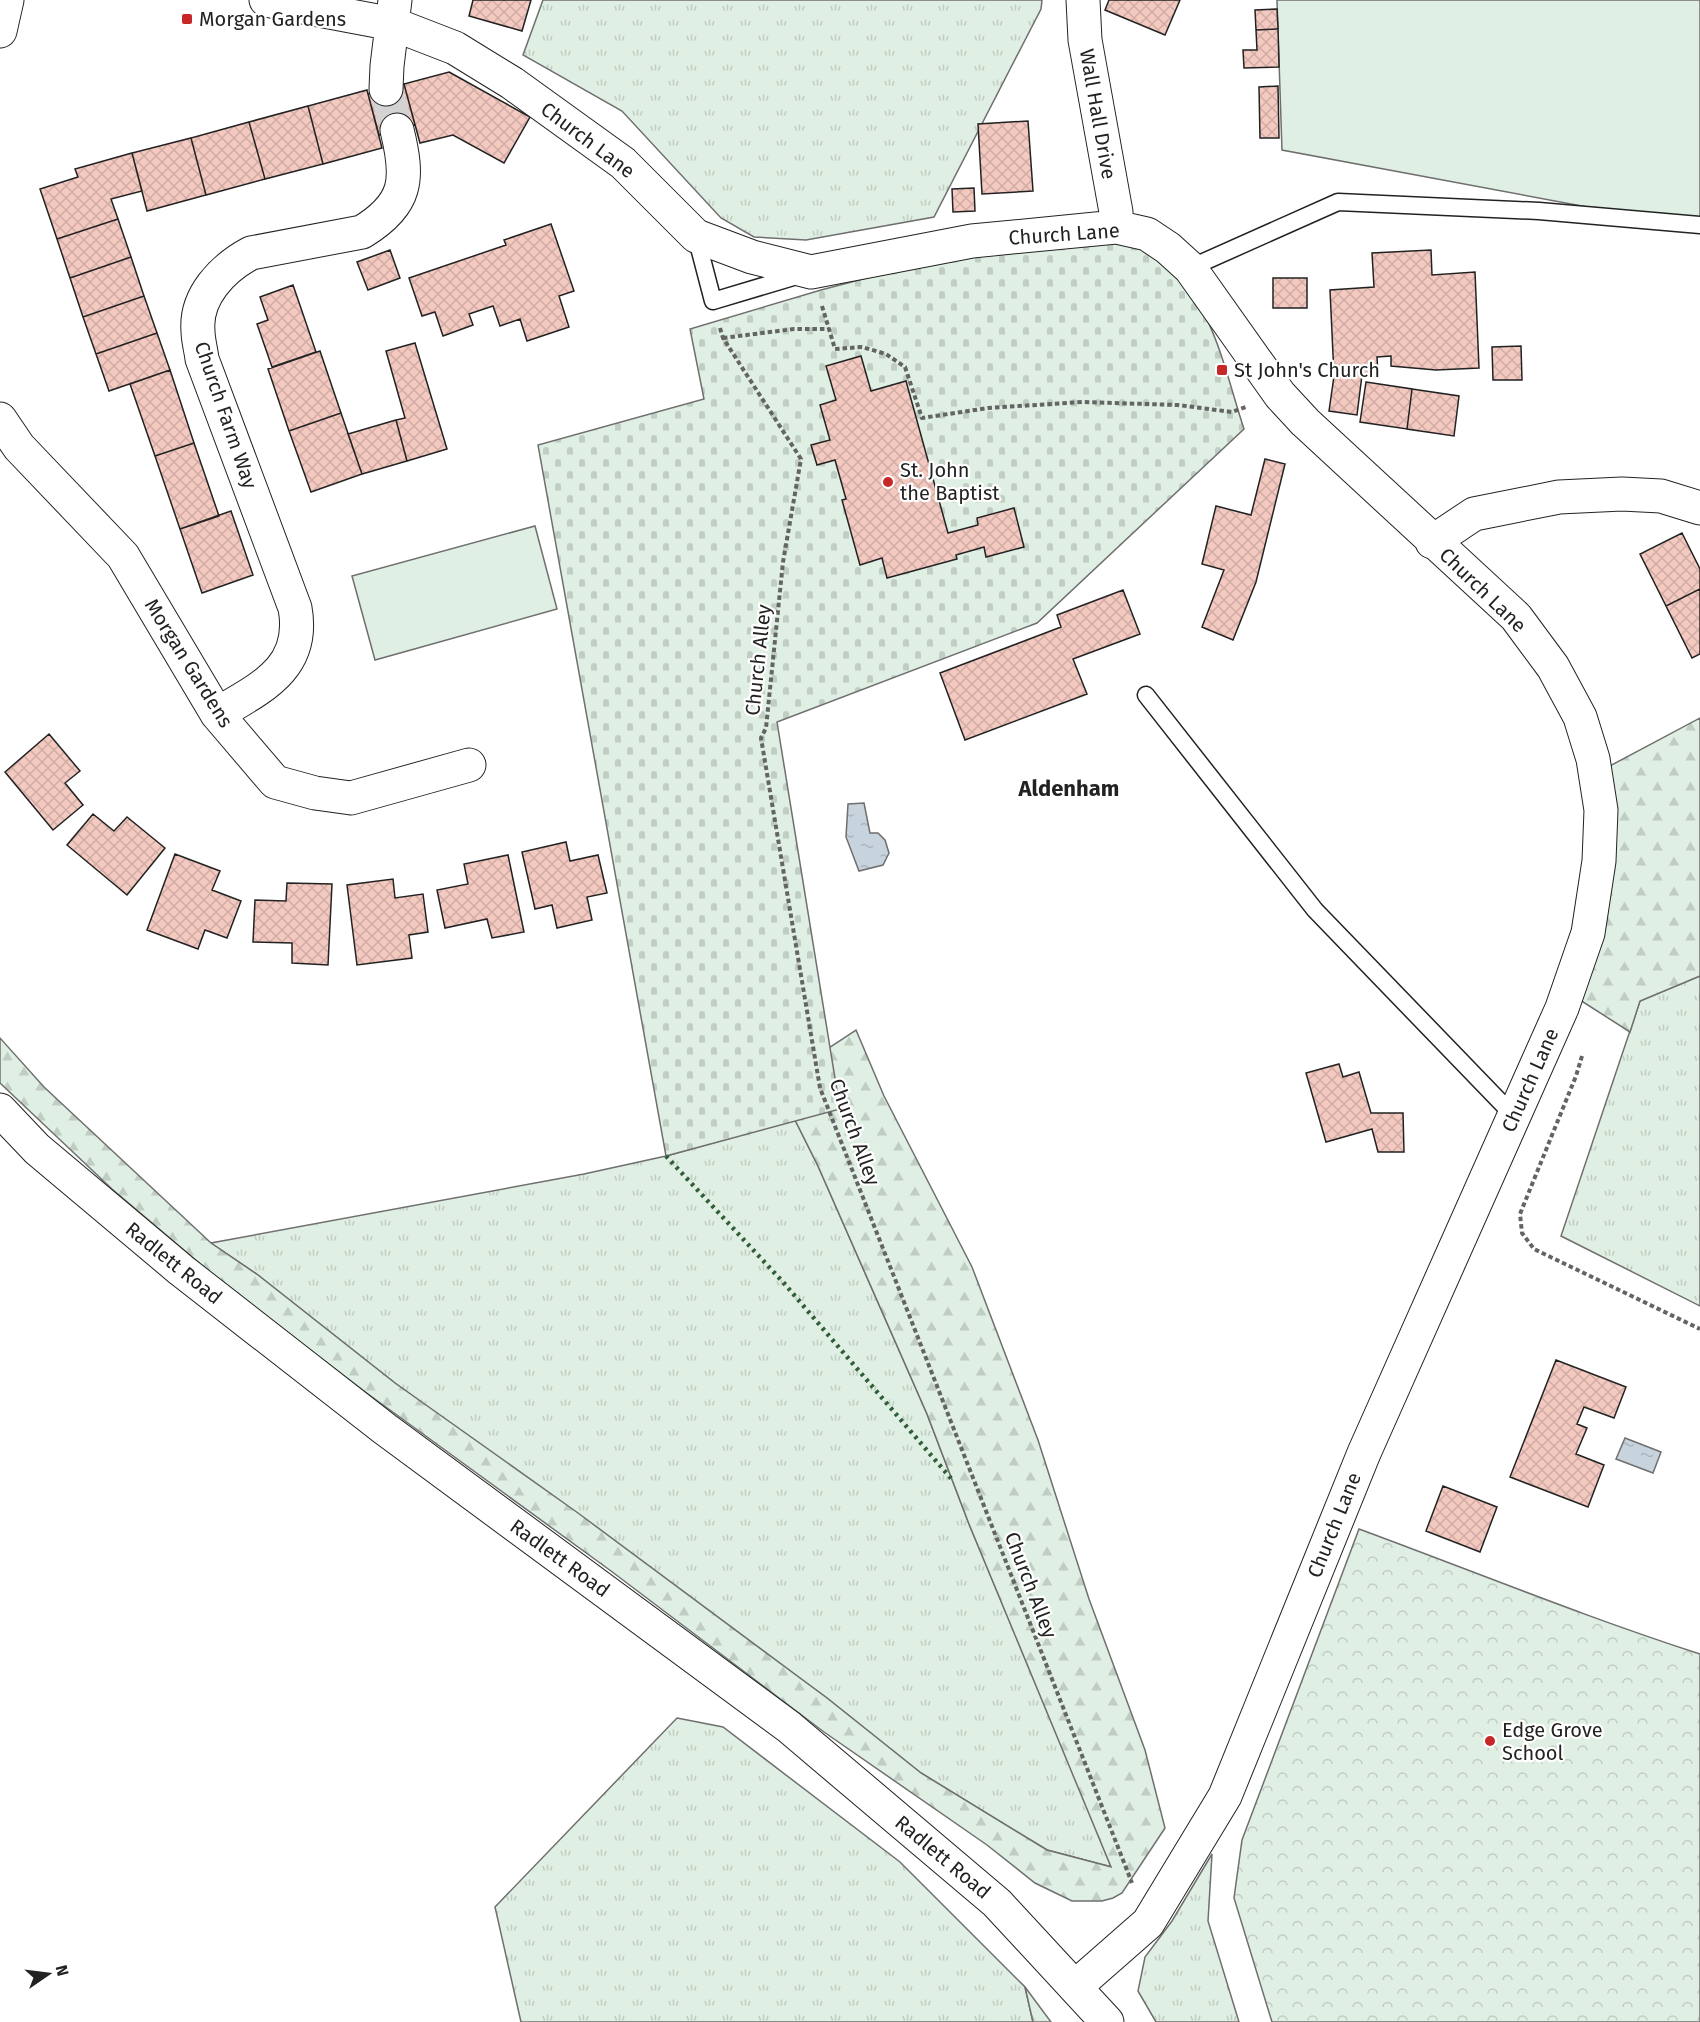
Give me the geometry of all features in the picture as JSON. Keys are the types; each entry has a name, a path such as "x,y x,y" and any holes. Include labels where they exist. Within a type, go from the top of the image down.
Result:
{"street":[{"path":"0,31 7,0"},
{"name":"Church Lane","path":"266,0 394,12 512,83 623,163 696,236 752,257 811,272 972,241 1116,227 1147,234 1168,248 1190,268 1280,395 1305,422 1432,542 1516,617 1553,667 1580,717 1593,759 1601,810 1599,861 1588,933 1562,1008 1364,1453 1225,1796 1148,1923 1075,1987"},
{"name":"Wall Hall Drive","path":"1083,0 1085,40 1116,212 1116,227"},
{"path":"386,89 394,12"},
{"name":"Church Farm Way","path":"217,714 265,686 278,674 292,650 298,625 295,608 202,359 197,329 200,310 208,291 235,261 251,253 362,232 391,211 404,175 397,130"},
{"name":"Morgan Gardens","path":"0,419 19,447 123,556 217,714 275,782 315,793 351,798 469,765"},
{"path":"1432,542 1474,514 1559,497 1622,494 1661,496 1700,508"},
{"name":"Radlett Road","path":"0,1110 37,1149 181,1270 386,1429 789,1727 997,1903 1107,2022"}],"lane":[{"path":"1190,268 1338,202 1539,211 1700,225"},
{"path":"696,236 713,301 811,272"},
{"path":"1146,695 1315,910 1514,1116"}],"path":[{"path":"811,272 835,349 862,347 886,354 905,367 922,418 988,408 1082,402 1178,405 1232,412 1280,395"},
{"name":"Church Alley","path":"713,301 723,338 801,459 783,562 766,728 761,738 820,1088 1132,1883"},
{"path":"723,338 794,329 829,329"},
{"path":"1562,1008 1580,1032 1583,1051 1576,1076 1520,1214 1522,1233 1534,1249 1700,1329"}],"green space":[{"path":"543,0 1042,0 1041,9 934,217 806,240 754,237 721,218 622,111 523,55"},
{"path":"1277,0 1700,0 1700,228 1282,150"},
{"path":"1119,238 1156,257 1191,291 1213,334 1244,429 1037,623 777,722 840,1109 666,1156 538,445 704,399 690,329 821,290 969,251"},
{"path":"535,526 557,609 375,660 352,576"},
{"path":"1700,718 1700,976 1640,1001 1630,1032 1580,1000 1606,768"},
{"path":"1700,976 1700,1306 1561,1236 1640,1001"},
{"path":"856,1030 884,1096 972,1267 1038,1440 1089,1599 1145,1750 1165,1828 1122,1893 1113,1898 1102,1901 1072,1901 1035,1883 987,1845 824,1732 231,1290 112,1189 0,1083 0,1038 44,1087 211,1243 258,1275 395,1383 578,1513 827,1698 921,1773 1047,1850 1111,1867 969,1524 927,1414 818,1166 795,1120 786,1076"},
{"path":"795,1120 818,1166 927,1414 969,1524 1112,1867 1047,1850 921,1773 827,1698 395,1383 258,1275 211,1243 584,1174 666,1156"},
{"name":"Edge Grove School","path":"1359,1529 1572,1609 1700,1654 1700,2022 1272,2022 1234,1898 1242,1840"},
{"path":"677,1718 723,1727 900,1862 1025,1987 1033,2022 521,2022 495,1907"},
{"path":"1212,1854 1208,1921 1239,2022 1156,2022 1138,1991 1145,1957 1172,1921"},
{"path":"1025,1987 1051,2022 1033,2022"}],"water":[{"path":"864,803 870,833 878,833 885,840 889,853 883,865 859,871 846,837 848,804"},
{"path":"1625,1438 1661,1452 1653,1473 1616,1459"}],"building":[{"path":"473,0 531,0 522,31 469,16"},
{"path":"1109,0 1180,0 1165,35 1105,10"},
{"path":"1277,9 1278,29 1256,30 1255,10"},
{"path":"1278,29 1279,67 1244,68 1243,50 1257,50 1256,30"},
{"path":"449,72 530,117 504,163 453,135 420,143 404,84"},
{"path":"404,84 415,125 379,135 368,94"},
{"path":"1278,86 1279,138 1260,138 1259,87"},
{"path":"367,90 382,148 323,164 308,106"},
{"path":"308,106 323,164 265,179 249,122"},
{"path":"1028,121 1033,191 982,194 978,124"},
{"path":"249,122 265,179 206,195 191,138"},
{"path":"191,138 206,195 147,211 132,153"},
{"path":"132,153 142,191 111,199 118,219 57,239 40,189 78,177 75,169"},
{"path":"974,188 975,211 953,212 952,189"},
{"path":"118,219 131,257 70,278 57,239"},
{"path":"551,224 574,291 559,296 569,327 527,341 520,319 500,326 493,306 469,314 473,325 443,336 435,312 422,316 409,278 506,245 504,240"},
{"path":"390,250 400,278 368,290 357,262"},
{"path":"1431,250 1432,275 1475,272 1479,368 1436,370 1391,366 1391,356 1377,357 1378,374 1362,375 1357,415 1329,411 1334,376 1330,290 1374,287 1372,253"},
{"path":"131,257 144,296 83,317 70,278"},
{"path":"1273,278 1307,278 1307,308 1273,308"},
{"path":"293,285 316,352 272,367 257,324 268,320 260,297"},
{"path":"144,296 157,333 96,354 83,317"},
{"path":"157,333 170,370 109,391 96,354"},
{"path":"415,343 447,449 407,461 396,420 405,418 386,351"},
{"path":"1521,346 1522,380 1493,380 1492,347"},
{"path":"320,351 341,413 289,431 268,369"},
{"name":"St. John the Baptist","path":"861,356 871,391 906,381 948,533 978,525 977,518 1014,508 1024,547 986,557 984,547 956,555 957,559 887,578 882,558 860,565 842,500 846,499 835,460 817,465 811,445 830,440 820,405 836,400 826,366"},
{"path":"170,370 194,443 155,456 130,384"},
{"path":"1366,382 1412,389 1407,429 1360,422"},
{"path":"1412,389 1459,396 1454,436 1407,429"},
{"path":"341,413 362,474 311,492 289,431"},
{"path":"396,420 407,461 362,474 348,434"},
{"path":"194,443 219,516 180,529 155,456"},
{"path":"1265,459 1285,464 1256,582 1233,640 1202,627 1224,570 1202,564 1216,506 1251,515"},
{"path":"231,511 253,575 202,593 180,529"},
{"path":"1682,533 1700,569 1700,589 1666,606 1640,554"},
{"path":"1700,589 1700,654 1692,658 1666,606"},
{"path":"1123,590 1140,634 1073,659 1087,694 965,740 940,673 1061,627 1057,615"},
{"path":"49,734 80,771 65,783 83,805 53,830 5,772"},
{"path":"93,814 114,831 127,817 165,848 127,895 67,845"},
{"path":"566,842 570,861 598,855 607,893 587,897 592,920 557,928 552,905 535,909 522,852"},
{"path":"175,854 220,871 212,890 241,901 227,938 205,930 198,949 147,930"},
{"path":"508,855 524,932 492,938 487,919 445,928 437,890 468,884 464,864"},
{"path":"393,879 395,898 423,894 428,932 409,935 412,958 357,965 347,885"},
{"path":"287,883 332,884 328,965 292,963 292,943 253,942 255,900 286,901"},
{"path":"1339,1064 1343,1077 1359,1072 1371,1113 1403,1113 1404,1152 1378,1152 1372,1129 1326,1142 1306,1073"},
{"path":"1556,1360 1626,1387 1614,1418 1584,1407 1577,1424 1587,1428 1576,1454 1604,1465 1588,1507 1510,1477"},
{"path":"1443,1486 1497,1507 1480,1552 1426,1531"}],"tunnel":[{"path":"386,89 397,130"}],"hedge":[{"path":"666,1156 783,1282 954,1482"}],"place":[{"name":"Morgan Gardens","path":"187,19"},
{"name":"St John's Church","path":"1222,370"},
{"name":"St. John the Baptist","path":"888,482"},
{"name":"Edge Grove School","path":"1490,1741"}],"district":[{"name":"Aldenham","path":"1069,788"}]}
